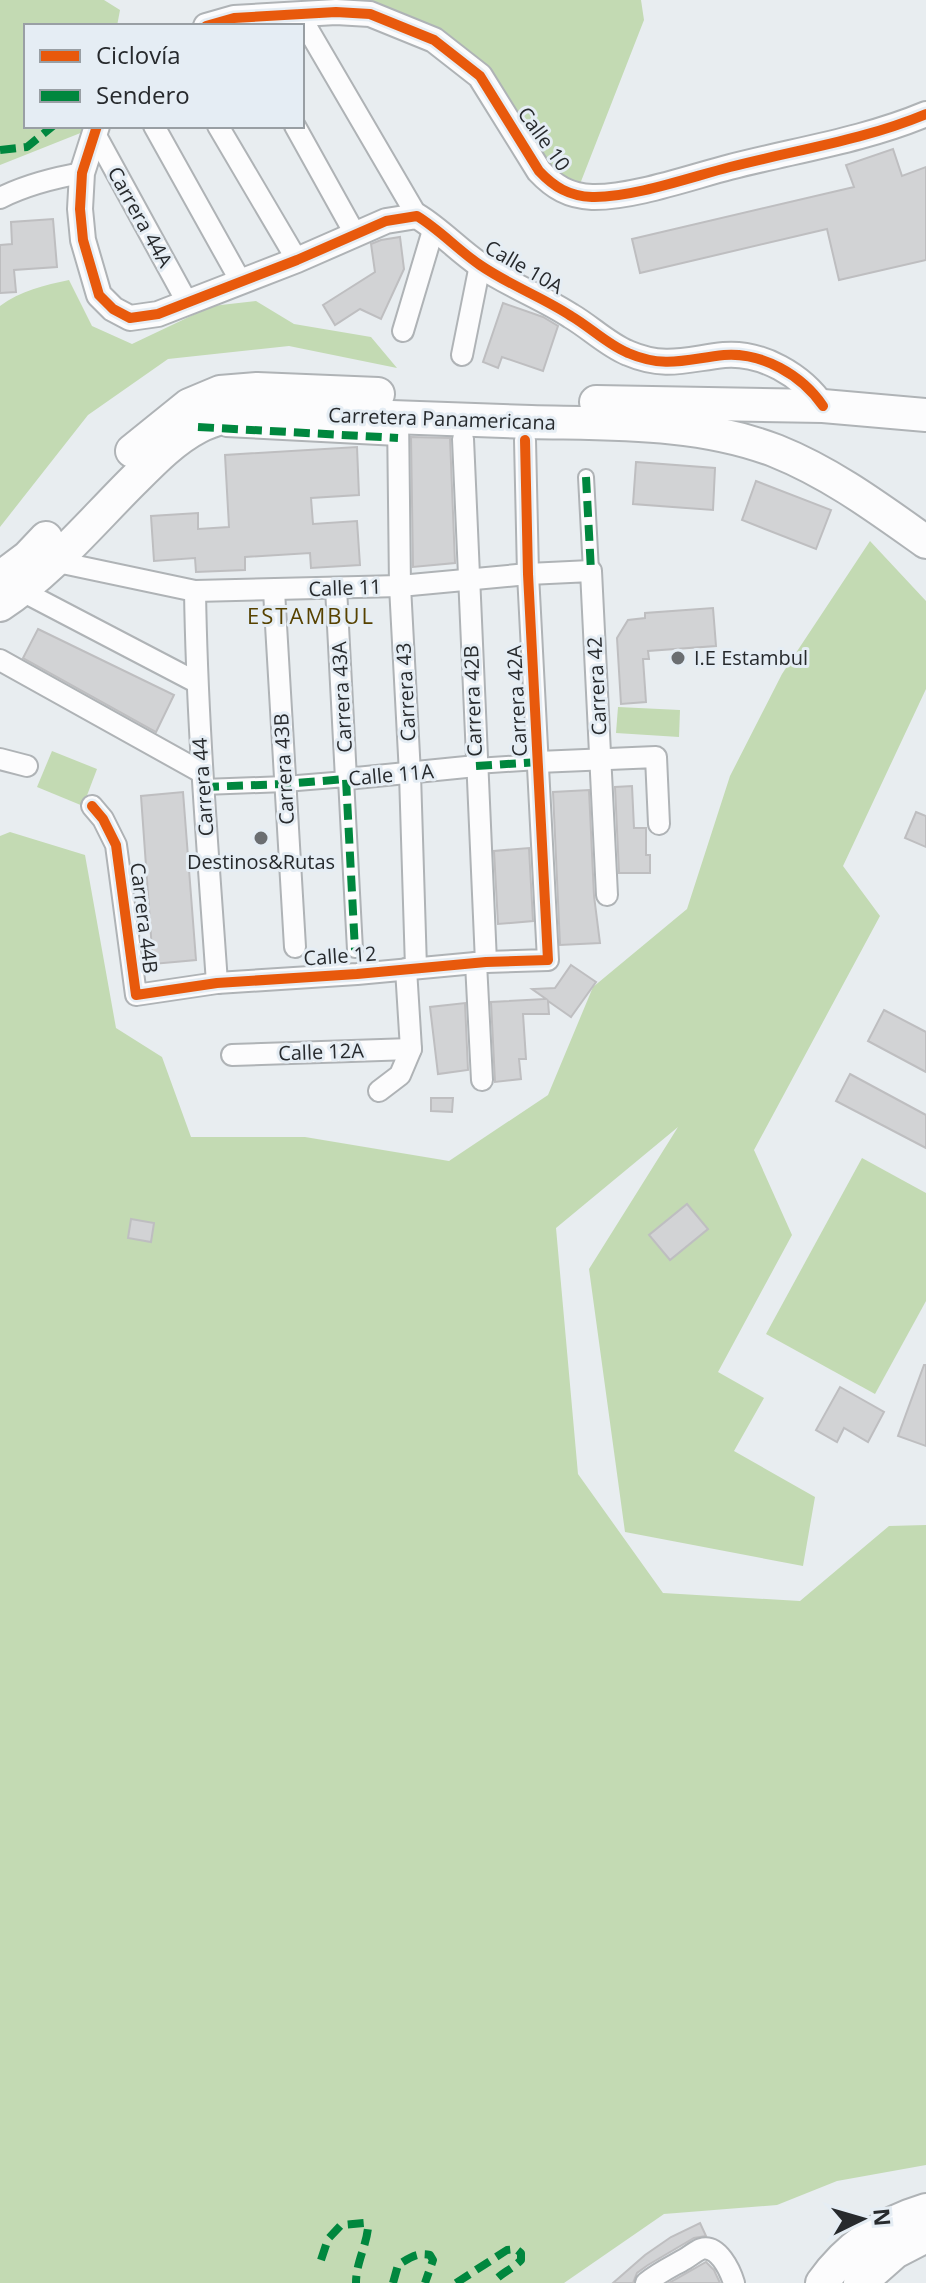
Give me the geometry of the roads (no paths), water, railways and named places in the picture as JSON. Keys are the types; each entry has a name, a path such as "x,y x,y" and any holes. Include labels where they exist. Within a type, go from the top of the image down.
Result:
{"highway":[{"name":"Carretera Panamericana","path":"7,591 28,557 125,458 189,405 220,392 257,389 660,404 823,406 926,415"},
{"name":"Carretera Panamericana","path":"7,591 53,561 158,456 198,427 222,417 252,412 398,427 662,427 712,434 775,451 833,477 926,542"},
{"path":"822,2283 857,2243 906,2216 926,2210"},
{"path":"860,2283 895,2252 926,2236"}],"street":[{"name":"Calle 10","path":"236,22 299,14 370,14 434,40 480,76 539,171 552,184 568,193 590,197 624,194 856,138 926,114"},
{"path":"299,14 426,221 403,331"},
{"path":"155,128 241,282"},
{"path":"219,128 297,260"},
{"path":"296,128 355,234"},
{"path":"95,129 82,173 80,209 83,240 99,295 113,309 130,318 158,314 297,260 386,221 426,221"},
{"name":"Carrera 44A","path":"95,129 187,302"},
{"path":"0,198 21,188 82,173"},
{"name":"Calle 10A","path":"426,221 480,265 570,315 626,353 665,363 727,355 764,360 794,376 815,393 823,406"},
{"path":"462,355 480,265"},
{"name":"Carrera 43","path":"398,427 400,586 410,774 411,1049"},
{"name":"Carrera 42B","path":"463,439 476,766 482,1080"},
{"name":"Carrera 42A","path":"525,440 528,574 548,960"},
{"name":"Carrera 42","path":"586,477 607,895"},
{"name":"Calle 11","path":"53,561 195,591 400,586 591,571"},
{"name":"Carrera 43A","path":"336,588 355,950"},
{"path":"7,591 196,682"},
{"name":"Carrera 44","path":"195,591 196,682 217,983"},
{"name":"Carrera 43B","path":"274,591 295,947"},
{"path":"0,660 202,780"},
{"name":"Calle 11A","path":"202,780 285,784 476,766 656,757 659,824"},
{"path":"0,759 27,766"},
{"name":"Carrera 44B","path":"92,806 103,819 116,845 136,995"},
{"name":"Calle 12","path":"136,995 217,983 548,960"},
{"path":"379,1091 400,1075 411,1049"},
{"name":"Calle 12A","path":"232,1055 411,1049"},
{"path":"646,2283 703,2248 713,2249 720,2256 734,2283"}],"place":[{"name":"I.E Estambul","path":"678,658"},
{"name":"Destinos&Rutas","path":"261,838"}],"district":[{"name":"ESTAMBUL","path":"311,616"}]}
